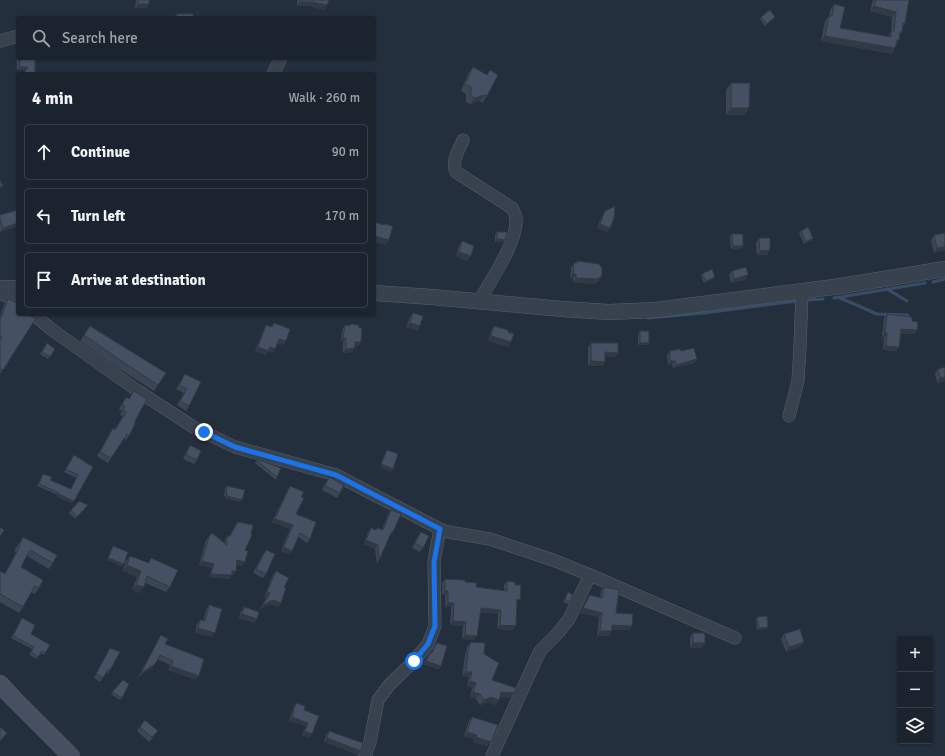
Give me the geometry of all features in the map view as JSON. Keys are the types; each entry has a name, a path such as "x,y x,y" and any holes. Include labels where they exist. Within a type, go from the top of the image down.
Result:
{"main road":[{"path":"0,684 71,756"}],"street":[{"path":"0,41 16,37"},
{"path":"275,72 280,60"},
{"path":"463,140 454,161 454,168 456,172 512,208 516,214 517,221 507,251 479,301"},
{"path":"376,292 609,312 656,310 945,270"},
{"path":"0,288 16,288"},
{"path":"789,416 798,381 802,291"},
{"path":"0,293 16,301"},
{"path":"36,316 133,387 195,428 235,447 336,475 440,529 448,532 490,539 590,575 735,638"},
{"path":"365,756 370,742 378,700 390,684 414,661 428,644 435,626 434,562 440,529"},
{"path":"492,756 540,650 558,633 569,619 590,575"}],"building":[{"path":"138,0 149,0 149,4 138,4"},
{"path":"300,0 329,0 327,5 313,2 300,2"},
{"path":"876,0 909,0 905,23 903,23 902,32 900,32 899,40 897,40 895,48 825,36 829,16 832,16 834,4 845,7 840,28 891,37 892,31 894,31 896,12 874,6"},
{"path":"770,10 775,17 767,24 761,17"},
{"path":"177,14 193,14 193,16 177,16"},
{"path":"19,60 35,60 35,72 24,72 28,67 20,67"},
{"path":"473,67 487,75 490,70 498,75 487,96 485,95 475,98 471,96 471,87 465,84"},
{"path":"731,83 750,83 749,108 731,108"},
{"path":"0,180 3,186 0,188"},
{"path":"615,206 614,218 610,228 600,224 605,211"},
{"path":"16,211 16,224 3,228 0,215"},
{"path":"376,223 393,226 389,240 376,237"},
{"path":"808,227 813,238 806,242 801,231"},
{"path":"497,232 507,232 505,240 497,239"},
{"path":"945,233 945,247 937,248 934,235"},
{"path":"732,234 743,234 743,246 733,246"},
{"path":"759,238 770,238 770,250 760,251"},
{"path":"462,241 474,246 471,256 459,252"},
{"path":"577,261 599,264 602,268 602,276 597,279 576,278 576,274 573,274 574,263 577,263"},
{"path":"746,267 748,275 734,279 732,271"},
{"path":"712,269 715,277 706,281 702,274"},
{"path":"8,299 16,302 16,316 30,316 36,318 3,370 0,369 0,341 2,337 0,336 0,320"},
{"path":"413,313 423,316 420,326 410,323"},
{"path":"887,314 912,317 912,321 918,322 917,330 901,329 899,347 886,346 887,333 885,333"},
{"path":"274,323 290,329 286,341 279,339 275,349 270,347 268,351 258,347 266,325 272,327"},
{"path":"350,324 359,325 359,328 362,328 361,342 355,342 355,348 346,349 346,338 343,338 345,325 350,326"},
{"path":"90,326 166,373 158,385 84,335"},
{"path":"494,326 508,330 508,332 514,334 511,342 491,336"},
{"path":"640,331 649,331 649,343 640,343"},
{"path":"47,343 55,349 50,357 42,352"},
{"path":"591,343 618,343 618,353 605,352 605,362 591,361"},
{"path":"694,348 697,359 676,365 675,361 670,361 670,351 680,349 681,351"},
{"path":"945,367 945,377 940,378 938,369"},
{"path":"185,374 201,382 189,406 180,401 187,389 179,385"},
{"path":"134,391 147,399 129,436 127,434 111,458 100,452 113,428 115,430 126,412 123,410 125,406 122,405 126,397 129,399"},
{"path":"190,445 201,451 197,460 186,455"},
{"path":"387,450 398,454 393,469 381,464"},
{"path":"74,455 93,467 74,501 39,484 43,474 52,477 50,480 71,489 78,475 66,469"},
{"path":"257,459 281,468 277,477 256,460"},
{"path":"329,477 344,485 340,493 325,486"},
{"path":"227,486 245,490 242,500 227,496"},
{"path":"290,486 304,492 301,497 304,498 296,514 316,522 310,539 300,533 292,551 284,547 293,525 275,519"},
{"path":"79,501 88,505 77,517 71,510"},
{"path":"391,510 401,514 379,560 378,545 366,540 371,528 383,530"},
{"path":"238,522 253,525 252,535 245,550 248,551 245,562 237,560 236,571 232,571 232,575 211,574 214,564 202,561 209,537 212,533 227,545 227,536 230,536"},
{"path":"0,527 4,530 0,537"},
{"path":"421,532 429,536 423,548 415,543"},
{"path":"23,537 57,555 53,563 30,550 21,567 43,580 39,588 35,586 23,607 0,594 0,571 5,574 20,546"},
{"path":"113,546 128,552 124,564 108,558"},
{"path":"266,550 275,554 266,574 256,569"},
{"path":"130,556 149,563 151,558 178,570 170,587 147,576 144,587 136,585 141,571 127,565"},
{"path":"276,571 289,578 284,587 286,588 281,603 273,600 263,605 270,593 267,592"},
{"path":"445,579 465,580 465,582 477,583 476,587 507,591 507,581 515,582 515,585 521,585 520,600 517,599 516,626 500,625 501,610 481,608 477,636 465,635 466,622 453,621 454,603 448,603 448,591 445,591"},
{"path":"604,587 619,590 616,613 633,614 632,626 612,625 612,631 600,631 602,613 583,608 590,595 602,598"},
{"path":"568,592 573,595 570,602 565,599"},
{"path":"209,605 222,609 215,633 198,628 200,620 205,621"},
{"path":"244,607 259,612 257,619 242,614"},
{"path":"767,616 768,627 759,628 757,617"},
{"path":"22,618 35,625 31,634 50,645 45,653 42,651 38,657 31,652 34,647 13,636"},
{"path":"800,629 804,642 789,647 784,634"},
{"path":"693,633 705,633 705,643 693,643"},
{"path":"161,635 168,639 165,644 204,659 199,676 171,666 173,661 160,655 155,664 141,673"},
{"path":"471,642 485,643 484,654 499,663 492,680 516,688 514,693 501,692 499,700 491,697 484,700 480,694 473,692 476,683 470,681 472,672 466,672 468,650"},
{"path":"437,643 447,646 441,666 426,661"},
{"path":"110,648 120,652 110,670 108,669 103,678 96,674"},
{"path":"123,680 129,684 122,698 112,692"},
{"path":"296,703 305,706 304,710 319,716 312,734 305,731 308,723 292,717"},
{"path":"472,717 498,725 491,742 467,732"},
{"path":"145,720 158,731 152,737 140,727"},
{"path":"0,727 7,733 0,741"},
{"path":"329,731 363,743 361,751 327,738"}],"waterway":[{"path":"933,282 945,279"},
{"path":"834,298 925,283"},
{"path":"887,289 907,301"},
{"path":"838,297 877,314 908,315"},
{"path":"809,300 823,299"},
{"path":"648,318 704,313 797,301"}],"route":[{"path":"204,432 235,447 336,475 440,529 434,562 435,626 428,644 414,661"}]}
